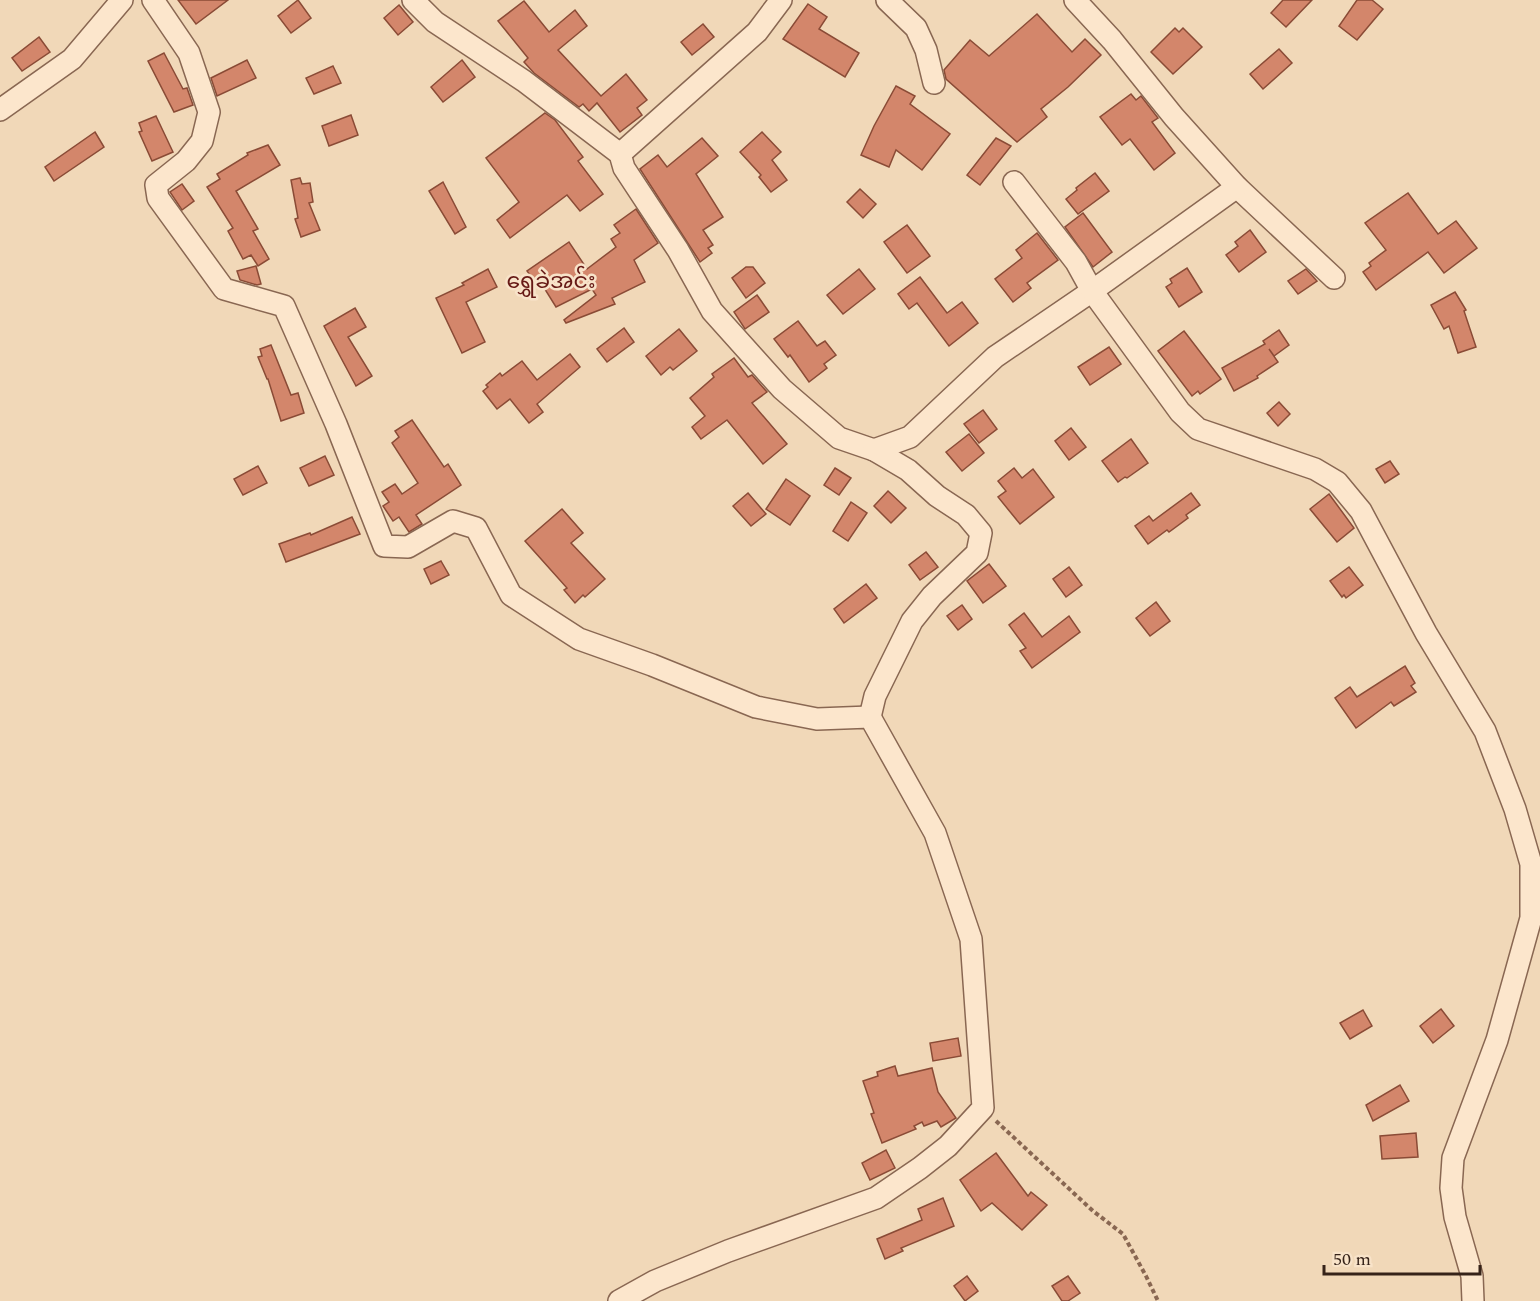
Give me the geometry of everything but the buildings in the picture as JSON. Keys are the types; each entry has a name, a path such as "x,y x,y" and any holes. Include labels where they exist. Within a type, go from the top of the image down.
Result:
{"street":[{"path":"0,110 72,59 122,0"},
{"path":"153,0 189,53 209,112 202,141 186,161 156,185 158,198 224,289 284,306 336,424 384,546 408,547 453,521 476,528 511,595 579,639 652,665 756,707 817,719 870,717"},
{"path":"413,0 435,22 524,81 620,154 624,168 678,250 712,311 783,389 839,438 874,450 908,470 937,496 966,515 981,533 977,553 932,597 912,621 875,696 870,717 935,833 971,939 982,1108 948,1146 876,1198 728,1251 655,1281 619,1301"},
{"path":"620,154 757,32 781,0"},
{"path":"887,0 916,28 926,50 934,83"},
{"path":"1075,0 1237,187 1334,278"},
{"path":"1014,182 1076,262 1092,291 1180,412 1198,429 1314,469 1337,482 1361,511 1426,633 1485,731 1515,809 1531,864 1531,918 1497,1040 1453,1158 1451,1188 1455,1216 1472,1276 1473,1301"},
{"path":"874,450 909,437 995,357 1237,187"}],"path":[{"path":"982,1108 1093,1211 1123,1234 1158,1301"}],"district":[{"name":"ရွှေခဲအင်း","path":"551,280"}]}
